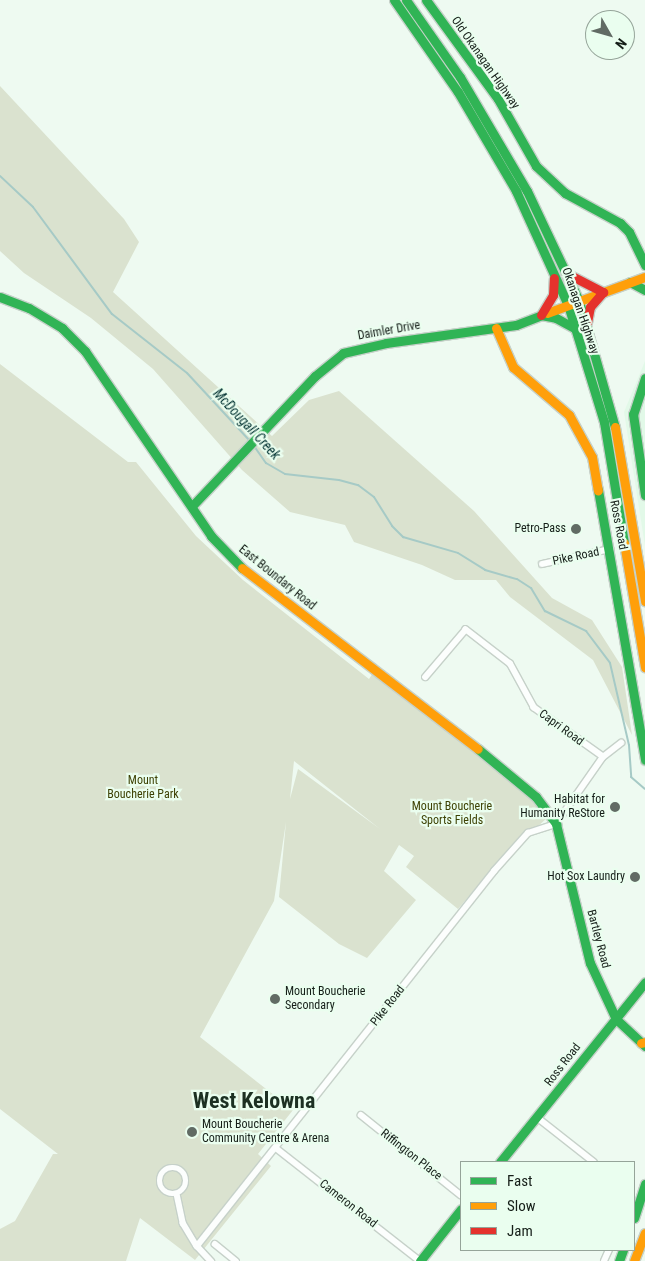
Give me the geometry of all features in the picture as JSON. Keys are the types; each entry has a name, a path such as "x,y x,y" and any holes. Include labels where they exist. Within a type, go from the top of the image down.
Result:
{"main road":[{"name":"Okanagan Highway","path":"394,0 463,101 516,191 568,305 604,422 645,667"},
{"name":"Okanagan Highway","path":"406,0 460,77 523,183 579,301 615,426 645,601"},
{"name":"Old Okanagan Highway","path":"426,0 498,100 536,166 565,193 620,223 629,232 645,265"},
{"path":"552,269 553,295 541,315 556,318 574,328"},
{"path":"566,273 602,292 590,307 587,329"},
{"name":"Daimler Drive","path":"193,505 315,376 343,352 386,342 516,325 645,277"},
{"path":"630,282 645,290"},
{"name":"East Boundary Road","path":"0,297 29,308 62,328 86,351 193,505 210,536 242,568 508,772 536,797 556,824"},
{"name":"Ross Road","path":"496,328 512,367 569,415 592,457 610,549 645,760"},
{"path":"645,378 633,414 645,496"},
{"name":"Bartley Road","path":"556,824 590,963 616,1019 644,1044"},
{"name":"Ross Road","path":"501,1161 538,1118 645,982"},
{"path":"635,1215 645,1184"},
{"path":"420,1261 460,1210"},
{"path":"634,1261 645,1233"}],"street":[{"name":"Pike Road","path":"542,564 610,549"},
{"name":"Capri Road","path":"426,677 466,630 510,664 534,708 603,757"},
{"path":"556,824 603,757 621,744"},
{"name":"Pike Road","path":"197,1246 517,844 528,833 556,824"},
{"name":"Riffington Place","path":"360,1116 460,1194"},
{"path":"538,1118 593,1161"},
{"name":"Cameron Road","path":"276,1148 420,1261"},
{"path":"171,1168 183,1172 187,1180 185,1189 177,1194 165,1192 160,1185 161,1176 171,1168"},
{"path":"177,1194 183,1223 197,1246 211,1261"},
{"path":"215,1244 236,1261"}],"shaded area":[{"path":"645,361 645,546 624,412"}],"green space":[{"path":"0,86 124,219 139,242 113,292 272,436 309,400 339,391 474,511 552,598 592,620 622,667 632,735 593,660 510,597 496,580 455,580 422,565 354,542 345,525 290,512 242,470 153,369 91,318 24,273 0,251"},
{"name":"Mount Boucherie Park","path":"0,364 128,462 136,462 196,536 243,580 369,679 377,667 509,770 548,817 493,868 458,909 406,867 414,856 399,845 384,871 416,900 367,958 339,944 279,897 286,822 274,901 200,1037 293,1110 258,1154 271,1166 195,1260 140,1218 126,1261 0,1261 0,1229 15,1221 53,1154 58,1154 0,1109","holes":["294,761 380,829 298,769 290,799"]}],"waterway":[{"name":"McDougall Creek","path":"0,176 33,207 112,314 187,373 249,440"},
{"name":"McDougall Creek","path":"254,446 266,463 285,474 339,480 358,485 374,497 392,526 403,537 458,553 485,570 517,579 531,588 545,611 586,631 610,663 629,745 631,777 645,789"}],"traffic: fast":[{"path":"394,0 458,92 516,191 568,305 604,422 624,543"},
{"path":"406,0 460,77 527,191 579,301 615,427"},
{"path":"426,0 498,99 536,166 565,193 620,223 629,232 645,265"},
{"path":"630,282 645,290"},
{"path":"0,297 29,308 62,328 85,351 211,536 242,568"},
{"path":"193,505 315,376 343,353 386,343 516,325 547,313"},
{"path":"541,315 556,318 574,328"},
{"path":"645,378 633,414 645,495"},
{"path":"598,490 645,760"},
{"path":"478,749 536,797 556,824 590,963 616,1019 645,1046"},
{"path":"501,1161 645,982"},
{"path":"635,1215 645,1184"},
{"path":"420,1261 460,1210"},
{"path":"619,1261 623,1251"}],"traffic: slow":[{"path":"547,313 645,277"},
{"path":"496,328 513,367 569,415 592,457 598,490"},
{"path":"615,427 645,601"},
{"path":"624,543 645,667"},
{"path":"242,568 478,749"},
{"path":"641,1043 645,1042"},
{"path":"634,1261 645,1233"}],"traffic: jam":[{"path":"566,273 603,292 590,307 587,322"},
{"path":"541,315 553,295 554,278"}],"place":[{"name":"Petro-Pass","path":"576,529"},
{"name":"Habitat for Humanity ReStore","path":"615,807"},
{"name":"Hot Sox Laundry","path":"635,877"},
{"name":"Mount Boucherie Secondary","path":"275,999"},
{"name":"Mount Boucherie Community Centre & Arena","path":"192,1132"}],"district":[{"name":"West Kelowna","path":"254,1101"}],"park label":[{"name":"Mount Boucherie Sports Fields","path":"452,814"}]}
